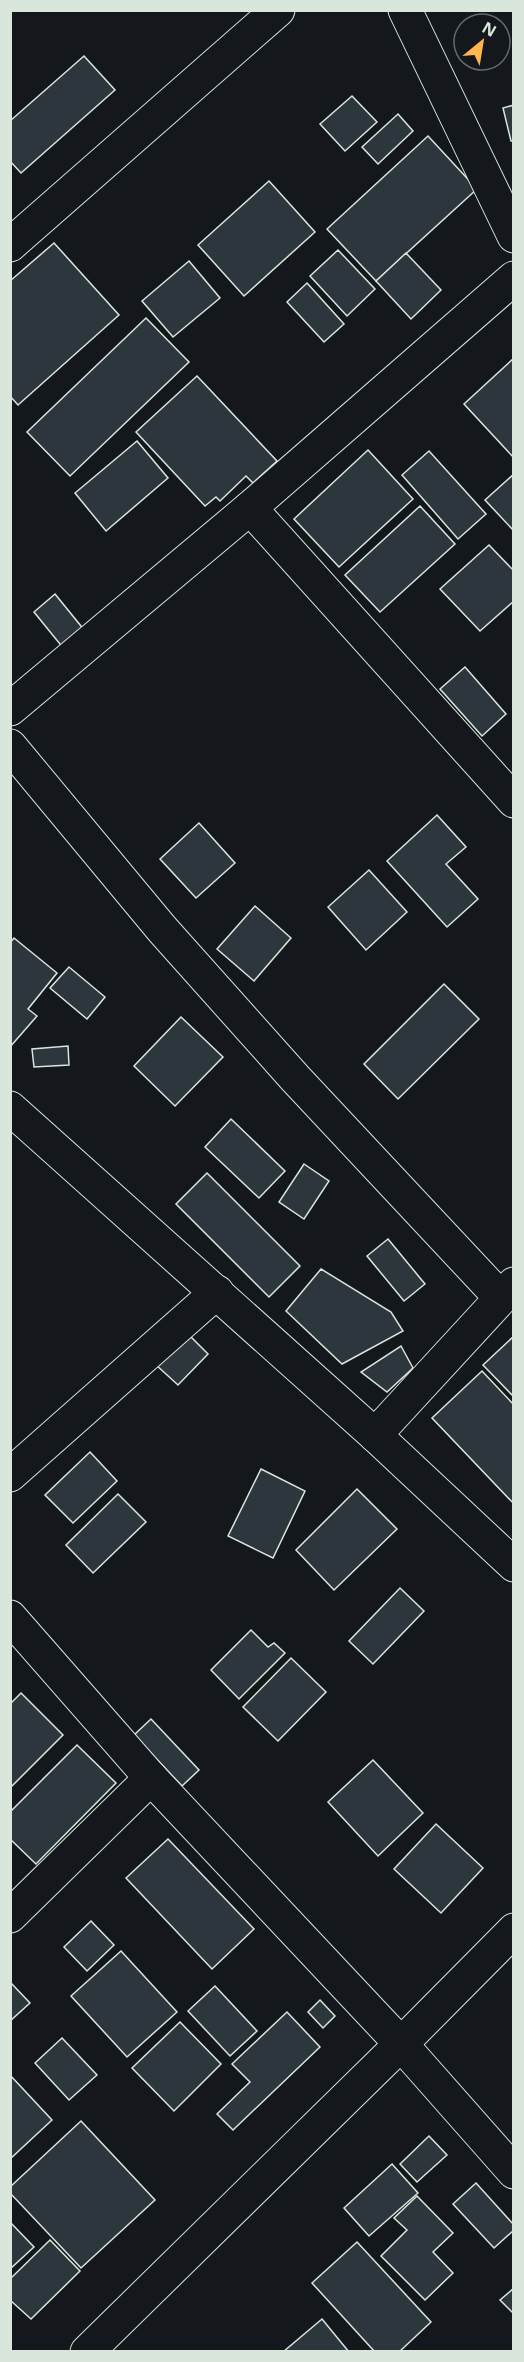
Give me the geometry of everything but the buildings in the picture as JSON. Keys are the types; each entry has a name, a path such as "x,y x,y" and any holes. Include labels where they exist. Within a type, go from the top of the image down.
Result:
{"street":[{"path":"10,245 278,10"},
{"path":"405,10 513,236"},
{"path":"10,709 250,508 513,278"},
{"path":"250,508 513,801"},
{"path":"10,746 178,946 295,1078 507,1290 375,1435"},
{"path":"10,1108 375,1435 513,1565"},
{"path":"10,1475 217,1292"},
{"path":"10,1617 151,1778 401,2044 513,2172"},
{"path":"10,1916 151,1778"},
{"path":"87,2352 401,2044 513,1930"}]}
